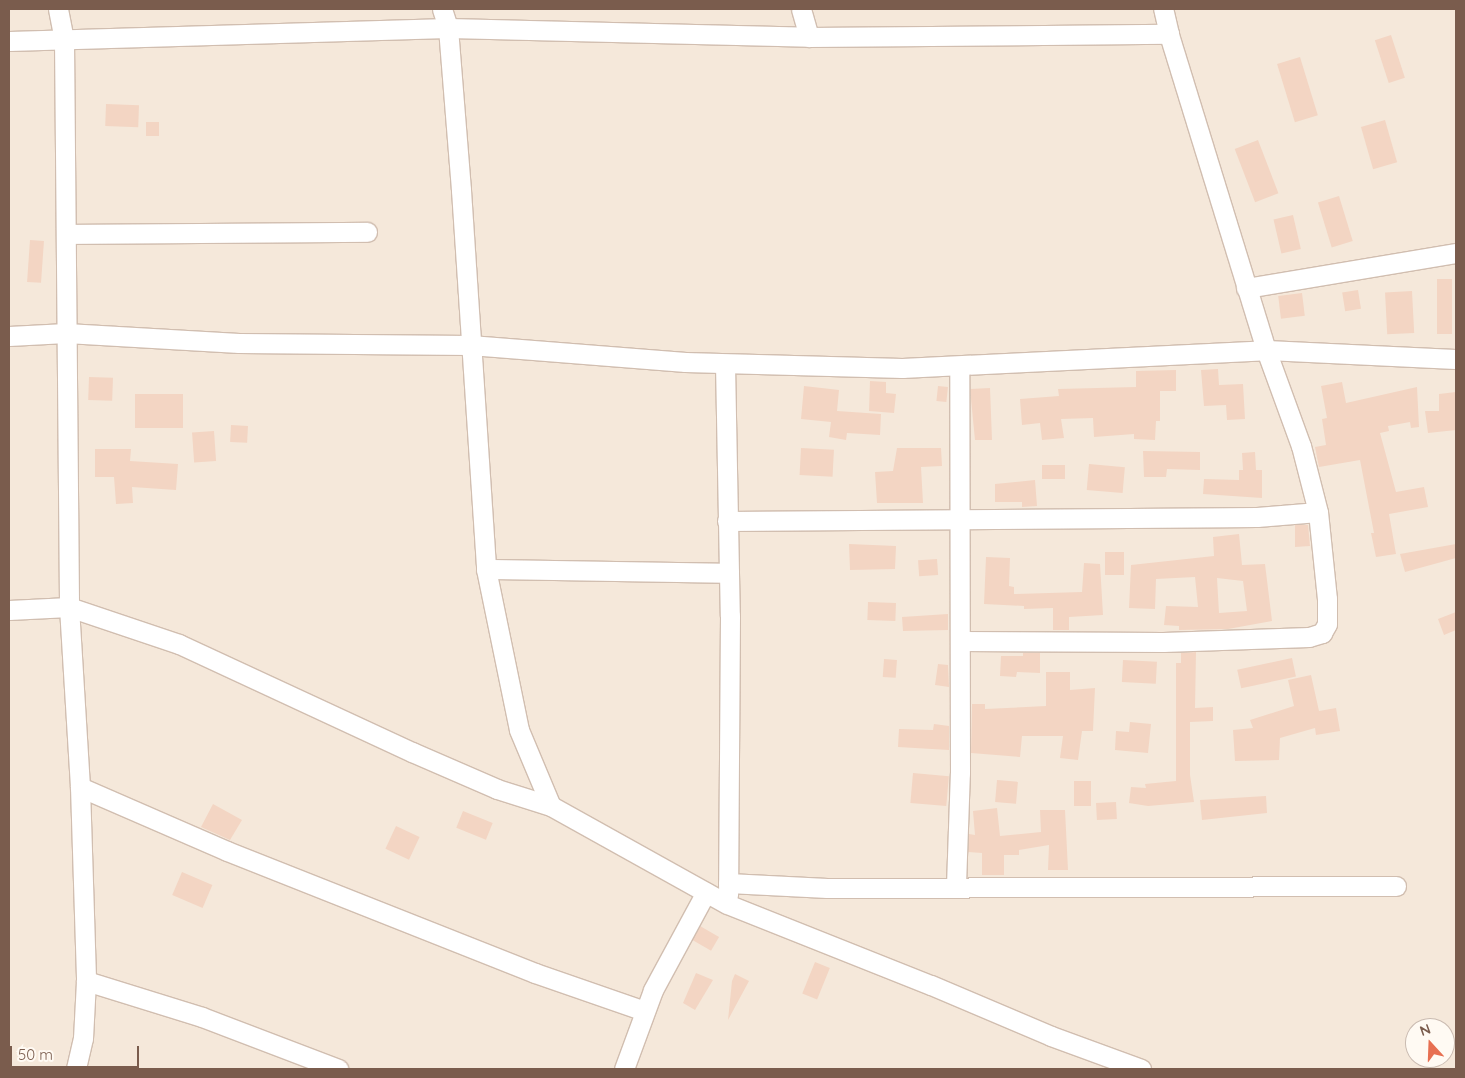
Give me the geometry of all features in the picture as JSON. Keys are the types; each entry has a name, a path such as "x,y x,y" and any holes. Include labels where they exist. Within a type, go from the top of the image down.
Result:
{"street":[{"path":"58,9 64,40 68,234 66,334 69,607 80,787 86,981 83,1038 76,1069"},
{"path":"442,9 448,28 486,569 519,730 551,806"},
{"path":"802,9 808,37"},
{"path":"960,641 1163,642 1309,636 1322,633 1327,624 1327,599 1318,512 1301,446 1246,288 1163,9"},
{"path":"9,41 448,28 808,37 1169,34"},
{"path":"68,234 367,232"},
{"path":"1246,288 1456,253"},
{"path":"9,336 66,334 239,343 470,345 725,364 902,368 1266,350 1456,359"},
{"path":"725,364 729,573 727,904"},
{"path":"956,885 961,522 958,366"},
{"path":"727,521 961,522 1257,517 1318,512"},
{"path":"486,569 729,573"},
{"path":"9,610 69,607 179,644 412,752 497,789 551,806 727,904 932,985 1051,1036 1141,1069"},
{"path":"80,787 227,851 534,973 645,1011"},
{"path":"728,883 827,888 956,885 1240,889 1396,886"},
{"path":"624,1069 653,990 706,892"},
{"path":"86,981 202,1017 338,1069"}],"shaded area":[{"path":"9,9 1456,9 1456,1069 9,1069"}],"building":[{"path":"1391,35 1405,78 1389,83 1375,40"},
{"path":"1300,57 1318,115 1295,122 1277,64"},
{"path":"106,104 139,105 138,127 105,126"},
{"path":"1385,120 1397,162 1373,169 1361,127"},
{"path":"146,122 159,122 159,136 146,136"},
{"path":"1258,140 1278,193 1255,202 1235,149"},
{"path":"1339,196 1353,241 1332,247 1318,202"},
{"path":"1293,215 1301,249 1281,254 1274,219"},
{"path":"30,240 44,241 41,283 27,282"},
{"path":"1437,279 1452,279 1452,334 1437,334"},
{"path":"1358,290 1361,309 1345,311 1342,293"},
{"path":"1412,291 1414,333 1387,334 1385,292"},
{"path":"1302,293 1305,316 1281,319 1278,296"},
{"path":"1218,369 1219,385 1243,384 1245,419 1227,420 1226,405 1204,406 1201,370"},
{"path":"1176,370 1176,391 1160,391 1160,421 1156,421 1155,440 1134,439 1134,434 1094,437 1093,418 1061,419 1064,438 1042,440 1040,423 1022,425 1020,399 1059,396 1058,389 1136,387 1136,371"},
{"path":"89,377 113,378 112,401 88,400"},
{"path":"870,381 886,382 886,393 896,394 894,413 869,411"},
{"path":"1342,382 1346,403 1417,387 1419,427 1411,428 1410,422 1388,426 1389,431 1380,433 1396,492 1424,487 1428,507 1389,514 1396,554 1376,557 1371,533 1374,533 1360,460 1319,467 1315,447 1326,445 1322,419 1327,418 1321,386"},
{"path":"804,386 839,390 837,411 881,414 880,435 847,433 846,440 829,437 831,422 801,419"},
{"path":"938,386 948,387 946,402 936,401"},
{"path":"990,388 992,440 975,440 970,389"},
{"path":"1456,392 1456,430 1428,433 1425,411 1439,411 1439,394"},
{"path":"135,394 183,394 183,428 135,428"},
{"path":"231,425 248,426 247,443 230,442"},
{"path":"214,431 216,461 194,462 192,433"},
{"path":"801,448 834,450 833,477 800,475"},
{"path":"897,448 941,448 942,466 921,467 923,503 877,503 875,472 893,471"},
{"path":"95,449 131,449 130,461 178,464 176,490 132,487 133,503 116,504 114,477 95,477"},
{"path":"1143,451 1200,452 1200,470 1167,469 1166,477 1144,477"},
{"path":"1255,452 1256,470 1262,470 1262,498 1203,494 1204,479 1239,480 1239,470 1243,470 1242,453"},
{"path":"1089,464 1125,467 1123,493 1087,490"},
{"path":"1042,465 1065,465 1065,479 1042,479"},
{"path":"1035,480 1037,506 1022,507 1022,502 995,502 995,484"},
{"path":"1295,525 1308,525 1310,546 1295,547"},
{"path":"1239,534 1242,565 1265,564 1272,621 1228,629 1179,630 1179,626 1164,625 1166,606 1198,607 1195,577 1156,579 1155,609 1129,608 1131,565 1214,556 1213,537","holes":["1217,578 1243,581 1247,611 1219,613"]},
{"path":"849,544 896,546 895,569 850,570"},
{"path":"1456,544 1456,558 1405,572 1400,554"},
{"path":"1105,552 1124,552 1124,575 1105,575"},
{"path":"986,557 1010,558 1009,586 1014,587 1014,594 1082,592 1084,563 1100,564 1103,615 1069,617 1069,630 1053,630 1053,608 1024,609 1024,606 984,604"},
{"path":"937,559 938,575 919,576 918,560"},
{"path":"868,602 896,603 895,621 867,620"},
{"path":"1456,612 1456,630 1444,635 1438,619"},
{"path":"948,614 948,630 903,631 902,617"},
{"path":"1196,652 1195,708 1213,707 1213,721 1190,722 1190,775 1194,802 1148,806 1129,803 1131,787 1146,788 1145,784 1176,781 1176,663 1181,663 1181,653"},
{"path":"1023,653 1040,653 1040,673 1017,672 1016,677 1000,676 1001,656 1023,656"},
{"path":"1292,658 1296,677 1241,688 1237,670"},
{"path":"884,659 897,660 896,678 883,677"},
{"path":"1123,660 1157,662 1156,684 1122,682"},
{"path":"938,664 948,665 949,687 935,685"},
{"path":"1046,672 1070,672 1070,690 1095,688 1093,731 1082,731 1078,760 1060,758 1063,736 1022,736 1020,757 971,753 972,704 985,704 985,709 1046,706"},
{"path":"1311,675 1319,711 1336,708 1340,731 1316,735 1315,728 1280,738 1279,760 1235,761 1233,730 1253,728 1250,720 1294,706 1288,680"},
{"path":"1130,722 1151,724 1148,753 1115,750 1116,731 1129,732"},
{"path":"934,724 949,726 949,750 898,747 899,729 933,730"},
{"path":"913,773 949,776 946,806 910,803"},
{"path":"997,780 1018,782 1016,804 995,802"},
{"path":"1074,781 1091,781 1091,806 1074,806"},
{"path":"1266,796 1267,813 1202,820 1200,800"},
{"path":"1116,802 1117,819 1097,820 1096,803"},
{"path":"213,804 242,820 230,840 201,827"},
{"path":"997,808 1000,836 1041,832 1040,810 1065,810 1068,870 1048,870 1049,845 1019,850 1019,855 1004,855 1004,875 982,875 982,853 968,852 969,834 975,835 973,811"},
{"path":"463,811 493,823 486,840 456,828"},
{"path":"396,826 420,837 409,860 385,849"},
{"path":"182,872 212,885 203,908 172,895"},
{"path":"700,926 719,937 711,951 692,940"},
{"path":"815,962 830,968 817,1000 802,994"},
{"path":"696,973 713,980 695,1010 683,1003"},
{"path":"735,974 749,981 728,1020 732,981"}]}
